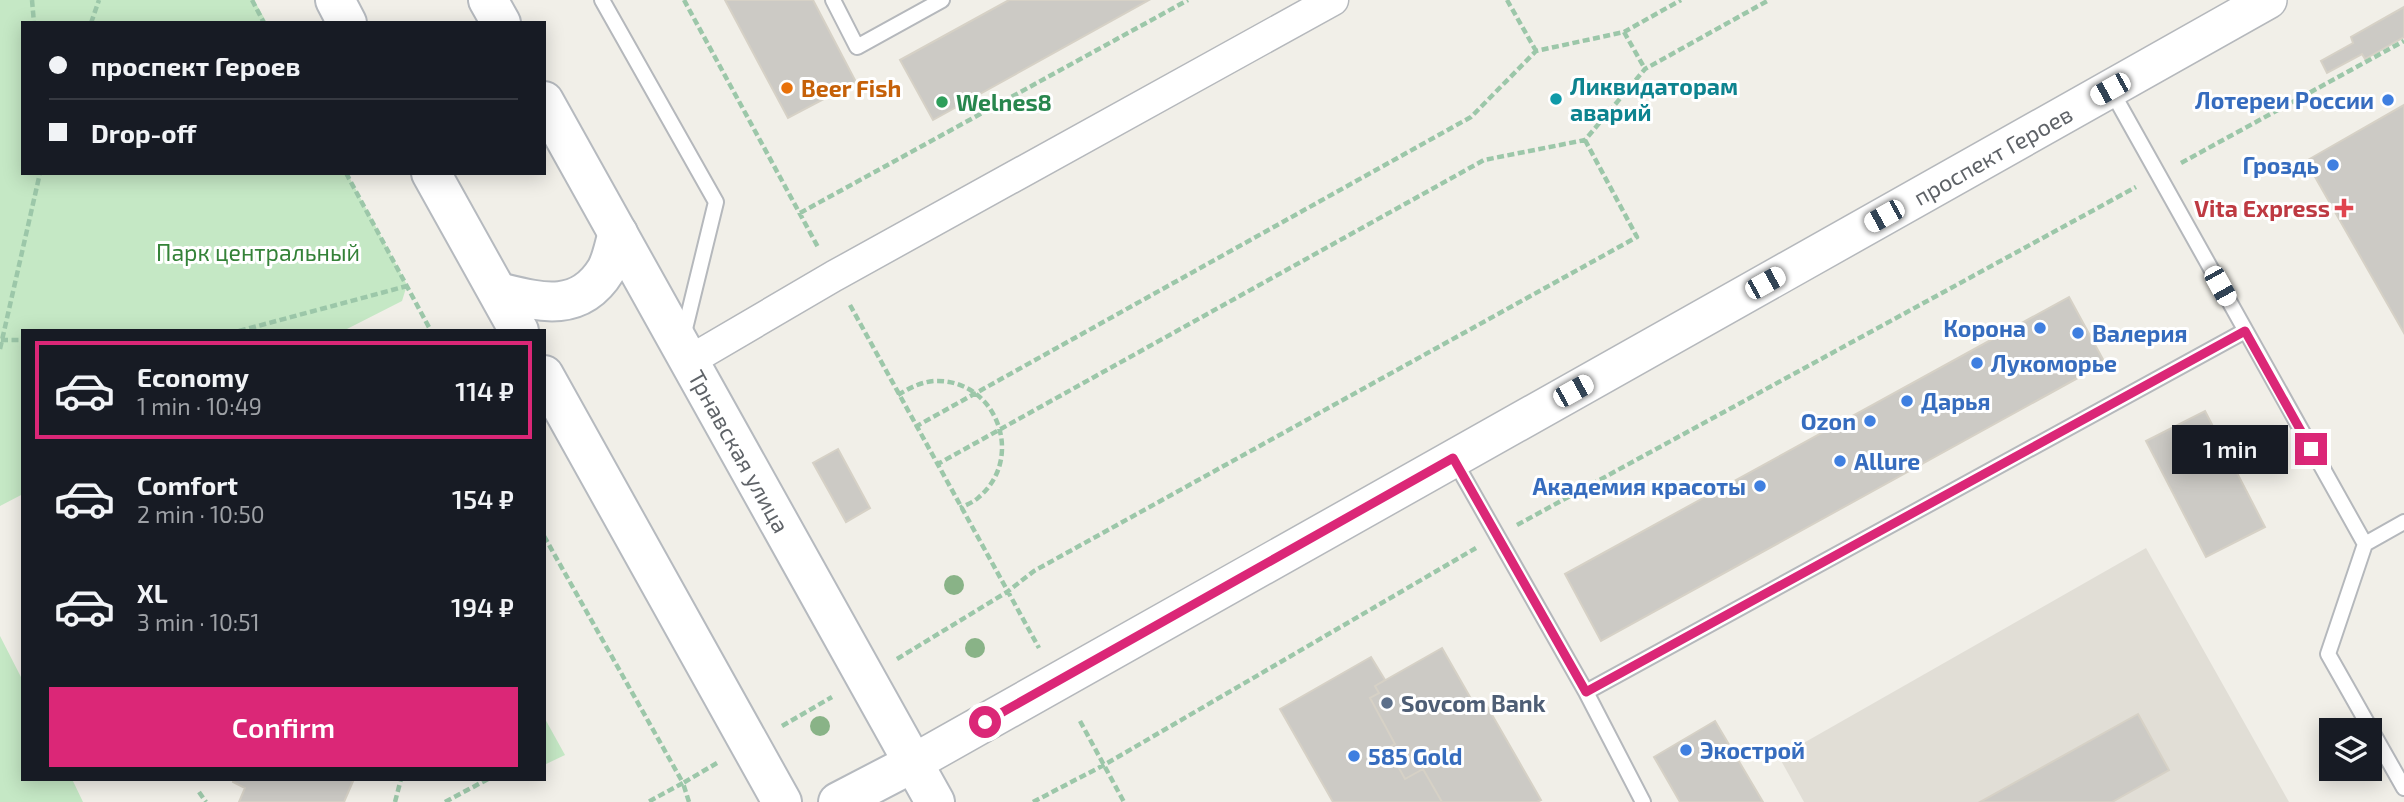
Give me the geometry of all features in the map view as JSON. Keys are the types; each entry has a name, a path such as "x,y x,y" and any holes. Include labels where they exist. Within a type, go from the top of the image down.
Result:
{"main road":[{"path":"335,0 347,21"},
{"path":"488,0 500,21"},
{"name":"Трнавская улица","path":"546,105 935,802"},
{"path":"433,175 518,329"},
{"path":"498,292 540,303 573,299 593,286 607,268 618,233"},
{"path":"546,379 782,802"},
{"name":"проспект Героев","path":"838,802 912,763"}],"street":[{"path":"685,353 834,276 1333,0"},
{"name":"проспект Героев","path":"912,763 2269,0"}],"lane":[{"path":"602,0 716,202 685,353"},
{"path":"833,0 856,47 942,0"},
{"path":"2110,89 2365,544"},
{"path":"1586,692 2245,331"},
{"path":"1453,458 1586,692 1643,802"},
{"path":"2404,522 2365,544 2328,654 2404,788"}],"path":[{"path":"33,0 34,21"},
{"path":"92,21 99,0"},
{"path":"252,0 263,21"},
{"path":"684,0 915,427 1039,648"},
{"path":"800,213 1188,0"},
{"path":"1507,0 1536,51"},
{"path":"915,427 1471,117 1536,51 1624,32 1681,0"},
{"path":"936,465 1483,160 1585,140 1645,69 1769,0"},
{"path":"1624,32 1645,69"},
{"path":"1034,802 1104,765 1497,536 2404,41"},
{"path":"1007,592 1034,571 1637,237 1585,140"},
{"path":"0,349 40,175"},
{"path":"347,175 430,329"},
{"path":"246,329 407,285"},
{"path":"1,340 21,340"},
{"path":"898,395 914,386 932,381 951,383 969,388 984,400 995,415 1001,429 1003,451 999,469 991,485 978,499 960,508"},
{"path":"546,540 683,783 648,802"},
{"path":"1080,721 1124,802"},
{"path":"394,802 400,781"},
{"path":"445,802 484,781"},
{"path":"199,792 206,802"}],"shaded area":[{"path":"2146,548 2289,802 1804,802 1779,757"}],"green space":[{"name":"Парк центральный","path":"0,0 254,0 266,21 21,21 21,175 348,175 407,285 402,301 347,329 21,329 21,495 0,506"},
{"path":"0,636 21,677 21,781 73,781 83,802 0,802"},
{"path":"546,721 565,755 546,764"}],"building":[{"path":"725,0 813,0 856,82 788,118"},
{"path":"1009,0 1149,0 933,120 900,60"},
{"path":"2404,7 2404,37 2365,59 2362,54 2327,73 2321,61 2353,43 2351,37"},
{"path":"2404,105 2404,333 2306,161"},
{"path":"2069,297 2105,363 1601,641 1565,574"},
{"path":"2205,411 2265,527 2206,557 2146,441"},
{"path":"838,449 870,508 846,522 813,463"},
{"path":"1442,648 1478,711 1487,706 1541,800 1442,802 1423,769 1405,779 1388,748 1395,744 1370,698 1379,693 1375,686"},
{"path":"1371,657 1385,680 1375,686 1379,693 1370,698 1395,744 1388,748 1405,779 1423,769 1442,802 1333,802 1280,709"},
{"path":"2138,714 2169,770 2112,802 1980,802"},
{"path":"1715,721 1763,802 1680,802 1654,757"},
{"path":"353,781 344,802 239,802 245,788 233,782"}],"place":[{"name":"Beer Fish","path":"787,88"},
{"name":"Ликвидаторам аварий","path":"1556,99"},
{"name":"Лотереи России","path":"2388,100"},
{"name":"Welnes8","path":"942,102"},
{"name":"Гроздь","path":"2333,165"},
{"name":"Vita Express","path":"2344,208"},
{"name":"Корона","path":"2040,328"},
{"name":"Валерия","path":"2078,333"},
{"name":"Лукоморье","path":"1977,363"},
{"name":"Дарья","path":"1907,401"},
{"name":"Ozon","path":"1870,421"},
{"name":"Allure","path":"1840,461"},
{"name":"Академия красоты","path":"1760,486"},
{"name":"Sovcom Bank","path":"1387,703"},
{"name":"Экострой","path":"1686,750"},
{"name":"585 Gold","path":"1354,756"}],"route":[{"path":"985,722 1453,458 1586,692 2245,331 2311,449"}]}
